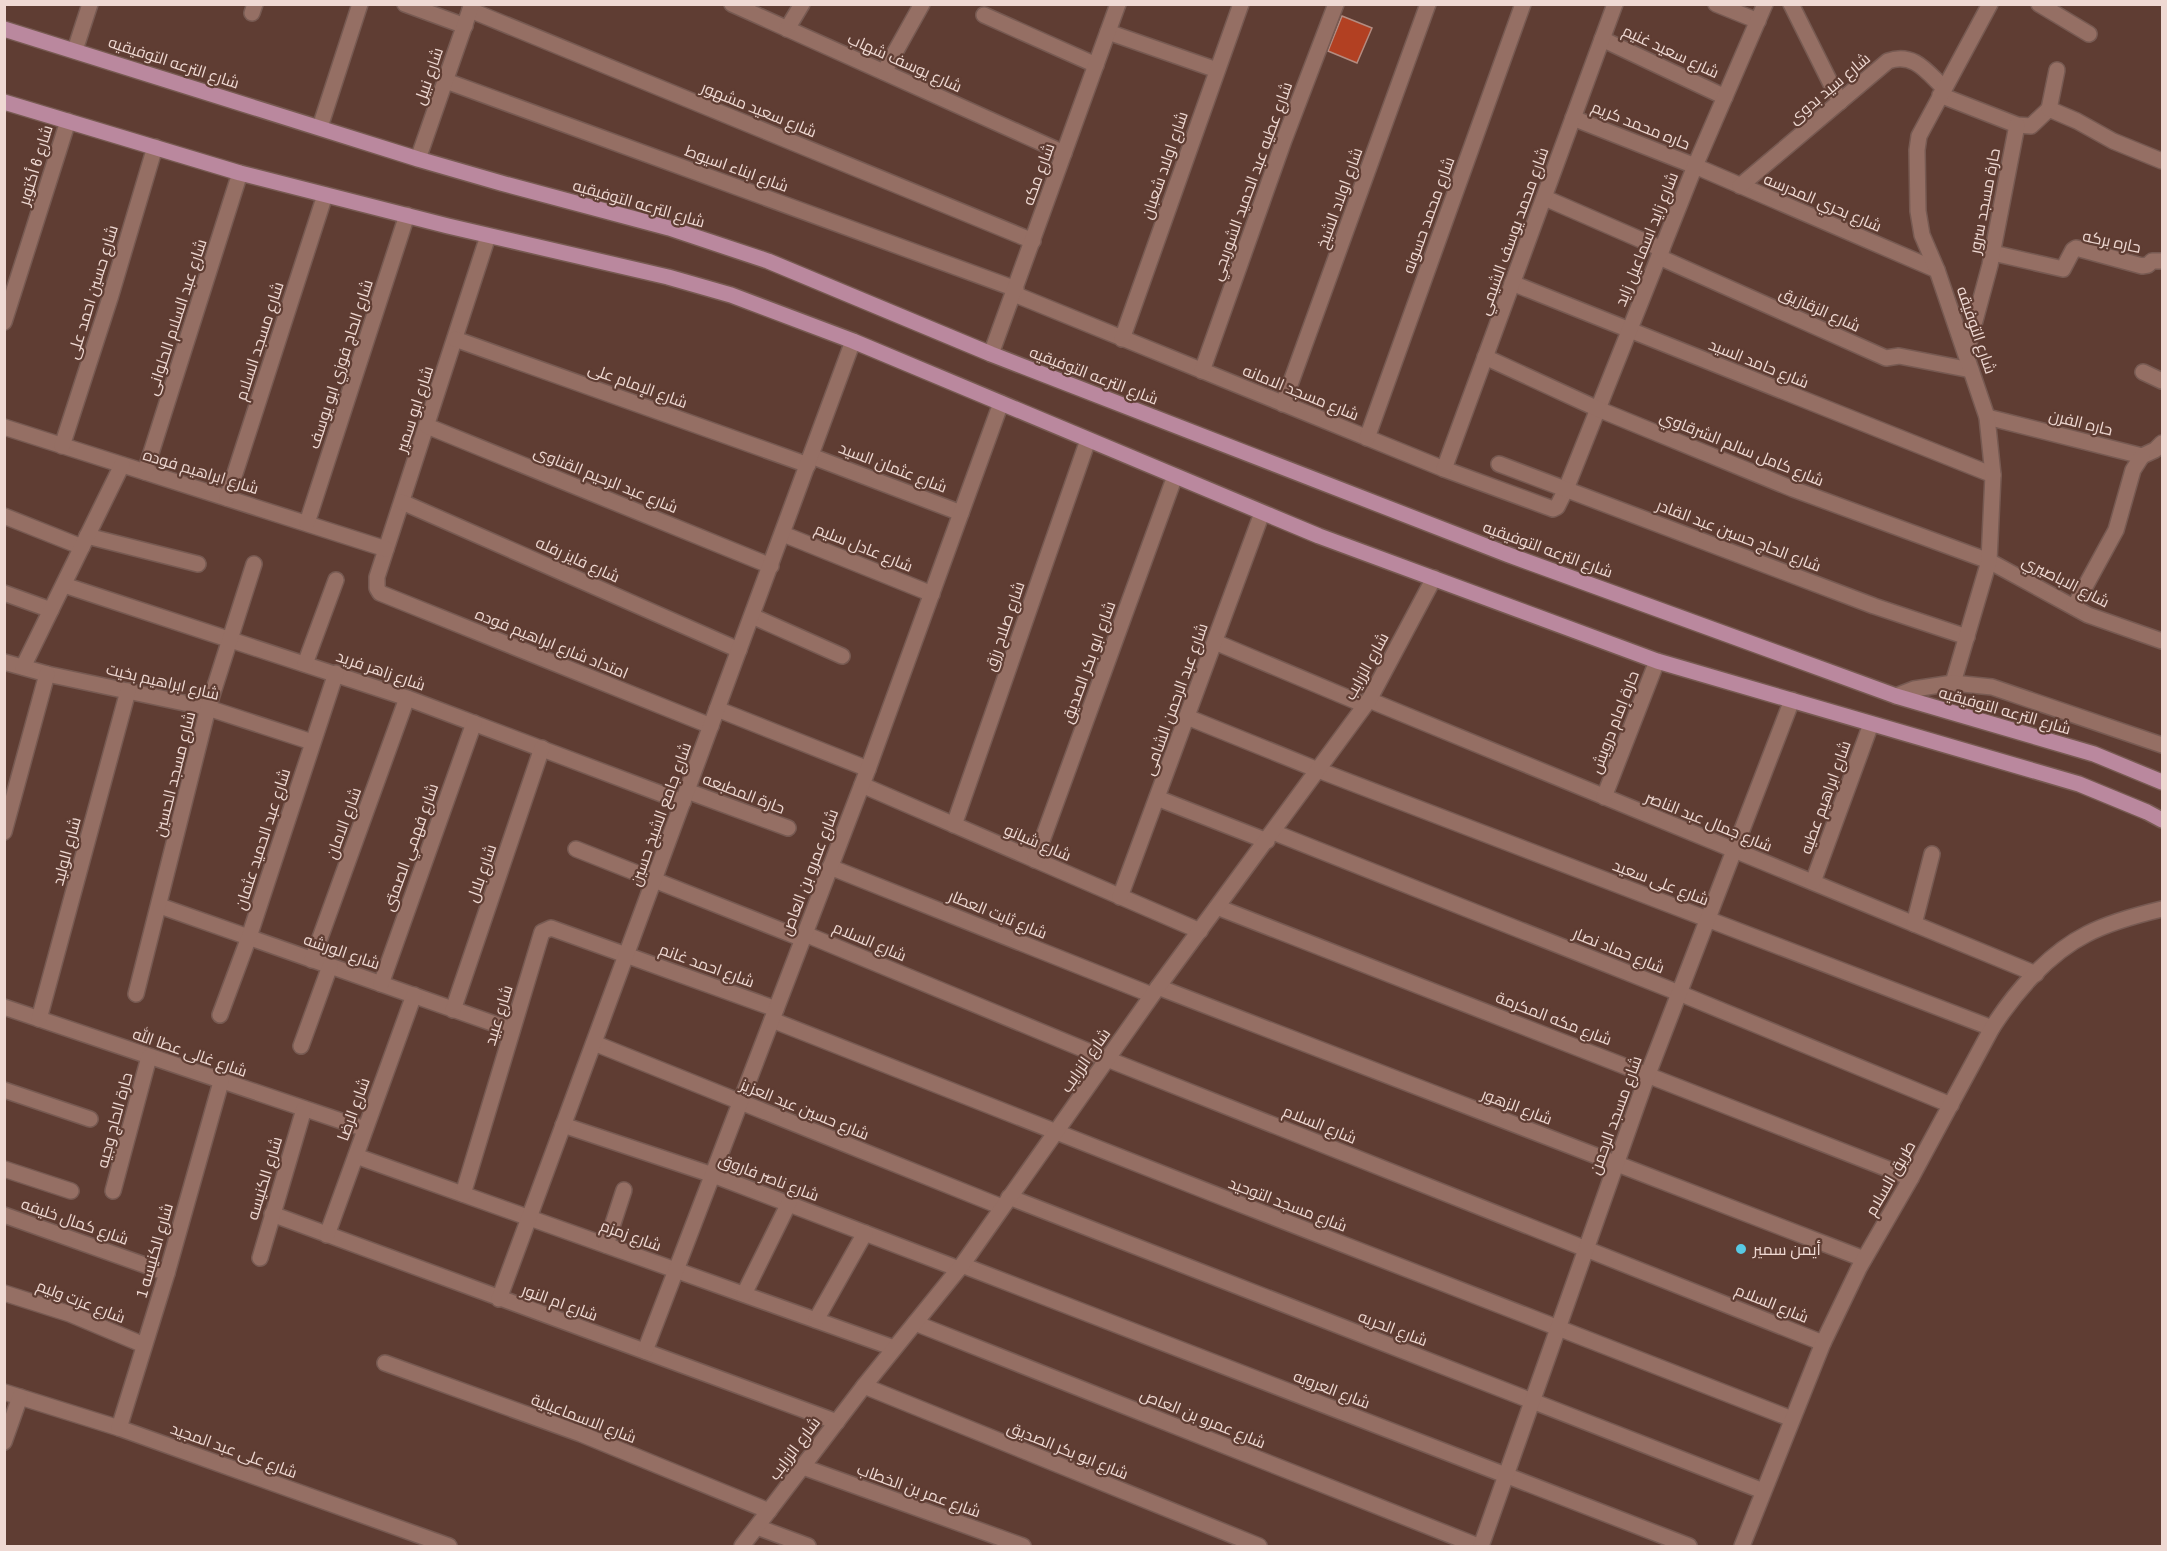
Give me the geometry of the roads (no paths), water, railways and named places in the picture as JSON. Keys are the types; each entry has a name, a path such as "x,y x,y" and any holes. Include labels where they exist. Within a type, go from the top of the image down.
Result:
{"main road":[{"name":"شارع الترعه التوفيقيه","path":"4,29 418,159 669,228 768,261 991,354 1509,555 1896,696 2094,754 2163,782"},
{"path":"4,102 240,173 731,295 853,341 1263,513 1657,661 2079,784 2163,820"}],"street":[{"path":"75,50 90,4"},
{"path":"320,127 360,4"},
{"path":"405,4 465,26"},
{"name":"شارع يوسف شهاب","path":"732,4 1064,153"},
{"path":"787,29 802,4"},
{"path":"884,72 922,4"},
{"name":"شارع مكه","path":"991,354 1118,4"},
{"name":"شارع اولاد شعبان","path":"1122,339 1241,4"},
{"name":"شارع عطيه عبد الحميد الشوربجي","path":"1202,371 1284,140 1336,4"},
{"name":"شارع اولاد الشيخ","path":"1283,404 1428,4"},
{"name":"شارع محمد حسونه","path":"1367,438 1524,4"},
{"name":"شارع محمد يوسف الشيمي","path":"1444,469 1615,4"},
{"path":"1716,4 1758,21"},
{"name":"شارع زايد اسماعيل زايد","path":"1566,489 1695,166 1765,4"},
{"path":"1791,4 1840,102"},
{"name":"شارع التوفيقه","path":"1953,683 1989,561 1993,475 1987,417 1937,270 1922,235 1919,219 1917,150 1919,136 1990,4"},
{"path":"2039,4 2089,34"},
{"name":"شارع نبيل","path":"418,159 471,8"},
{"name":"شارع سعيد مشهور","path":"471,8 1033,241"},
{"path":"984,15 1096,65"},
{"path":"1108,32 1217,70"},
{"name":"شارع سعيد غنيم","path":"1602,39 1725,97"},
{"name":"شارع سيد بدوى","path":"1740,186 1888,61 1898,57 1908,58 1917,63 1942,92"},
{"path":"1942,92 2018,125 2031,126 2049,109 2057,70"},
{"name":"شارع ابناء اسيوط","path":"446,81 1015,292"},
{"path":"2049,109 2113,141 2163,161"},
{"name":"حاره محمد كريم","path":"1574,118 1695,166"},
{"name":"شارع 6 أكتوبر","path":"4,322 68,121"},
{"name":"حارة مسجد سرور","path":"1966,354 1993,253 2018,125"},
{"name":"شارع حسين احمد على","path":"62,446 110,298 155,147"},
{"name":"شارع بحري المدرسه","path":"1695,166 1937,270"},
{"name":"شارع عبد السلام الحلوانى","path":"145,472 240,173"},
{"name":"شارع مسجد السلام","path":"227,498 325,195"},
{"name":"شارع الزقازيق","path":"1545,198 1886,358 1899,356 1971,370"},
{"name":"شارع الحاج فوزي ابو يوسف","path":"307,523 407,216"},
{"name":"شارع ابو سمير","path":"380,593 377,588 377,577 488,236"},
{"name":"حاره بركه","path":"1993,253 2063,269 2076,248 2145,266 2152,261 2163,261"},
{"name":"شارع حامد السيد","path":"1512,283 1993,475"},
{"name":"شارع مسجد الامانه","path":"1015,292 1122,339 1444,469 1549,508 1557,507 1566,489"},
{"name":"شارع الإمام على","path":"455,339 810,460"},
{"name":"شارع جامع الشيخ حسين","path":"499,1299 853,341"},
{"name":"شارع كامل سالم الشرقاوي","path":"1485,357 1598,409 1793,489 1989,561"},
{"path":"2143,372 2163,381"},
{"name":"شارع عمرو بن العاص","path":"645,1351 862,785 1001,403"},
{"name":"حاره الفرن","path":"1987,417 2142,456"},
{"name":"شارع عبد الرحيم القناوى","path":"427,426 771,566"},
{"name":"شارع ابراهيم فوده","path":"4,427 386,549"},
{"name":"شارع صلاح رزق","path":"954,825 1088,440"},
{"path":"2074,608 2116,530 2133,470 2142,456 2163,443"},
{"name":"شارع عثمان السيد","path":"810,460 961,513"},
{"name":"شارع الحاج حسين عبد القادر","path":"1499,464 1874,606 1967,638"},
{"path":"23,667 122,465"},
{"name":"شارع ابو بكر الصديق","path":"1035,860 1175,476"},
{"name":"شارع فايز رفله","path":"402,502 739,650"},
{"name":"شارع عبد الرحمن الشامى","path":"1120,897 1263,513"},
{"path":"4,516 85,542 198,564"},
{"name":"شارع عادل سليم","path":"783,534 932,594"},
{"name":"شارع الاباصيري","path":"1989,561 2088,615 2163,641"},
{"name":"شارع مسجد الحسين","path":"136,994 208,708 254,564"},
{"name":"شارع الزرايب","path":"742,1546 864,1386 960,1267 1155,991 1367,703 1434,578"},
{"path":"305,664 336,580"},
{"name":"شارع زاهر فريد","path":"64,585 336,673 542,748 685,796"},
{"path":"4,593 51,610"},
{"name":"امتداد شارع ابراهيم فوده","path":"380,593 711,726"},
{"path":"752,616 842,656"},
{"name":"شارع جمال عبد الناصر","path":"1215,642 1604,797 2036,974"},
{"name":"حارة إمام درويش","path":"1604,797 1657,661"},
{"name":"شارع ابراهيم بخيت","path":"4,662 48,674 208,708 312,742"},
{"name":"شارع عبد الحميد عثمان","path":"219,1016 249,937 336,673"},
{"path":"4,832 48,674"},
{"path":"1896,696 1914,689 1953,683 1973,683 2002,689 2163,745"},
{"name":"شارع الوليد","path":"39,1019 128,691"},
{"name":"شارع الامان","path":"312,960 407,698"},
{"name":"شارع مسجد الرحمن","path":"1480,1546 1648,1074 1792,700"},
{"path":"717,709 868,769"},
{"name":"شارع على سعيد","path":"1187,717 1318,770 1992,1028"},
{"name":"شارع فهمي الصمتى","path":"381,984 474,723"},
{"name":"شارع ابراهيم عطيه","path":"1813,882 1871,724"},
{"name":"شارع بلال","path":"453,1010 542,748"},
{"name":"شارع شبانو","path":"862,785 1200,931"},
{"name":"حارة المطبعه","path":"685,796 788,828"},
{"name":"شارع حماد نصار","path":"1157,798 1270,836 1679,993 1951,1105"},
{"path":"576,849 804,936"},
{"path":"1914,924 1932,854"},
{"name":"شارع ثابت العطار","path":"830,867 1155,991"},
{"name":"شارع الورشه","path":"160,906 512,1030"},
{"name":"شارع مكه المكرمة","path":"1217,907 1911,1178"},
{"name":"طريق السلام","path":"1742,1546 1823,1343 1864,1259 1911,1178 1992,1028 2016,994 2050,959 2087,934 2138,915 2163,909"},
{"name":"شارع عبيد","path":"463,1194 542,932 551,928 627,955"},
{"name":"شارع السلام","path":"804,936 1107,1059 1823,1343"},
{"name":"شارع احمد غانم","path":"627,955 774,1015"},
{"path":"302,1046 330,966"},
{"name":"شارع الزهور","path":"1155,991 1864,1259"},
{"name":"شارع الرضا","path":"327,1235 414,996"},
{"name":"شارع غالى عطا الله","path":"4,1007 365,1129"},
{"name":"شارع مسجد التوحيد","path":"774,1015 1056,1134 1792,1419"},
{"name":"شارع حسين عبد العزيز","path":"594,1043 740,1103 1006,1202"},
{"name":"حارة الحاج وجيه","path":"113,1191 149,1057"},
{"name":"شارع الكنيسه 1","path":"119,1428 167,1273 221,1082"},
{"path":"4,1090 90,1119"},
{"name":"شارع الكنيسه","path":"260,1258 304,1109"},
{"name":"شارع ناصر فاروق","path":"563,1125 713,1175 960,1267"},
{"name":"شارع زمزم","path":"356,1156 894,1348"},
{"path":"4,1169 71,1191"},
{"path":"606,1245 624,1190"},
{"name":"شارع الحريه","path":"1006,1202 1763,1491"},
{"path":"744,1294 789,1203"},
{"name":"شارع ام النور","path":"272,1214 837,1422"},
{"name":"شارع كمال خليفه","path":"4,1215 167,1273"},
{"path":"816,1320 865,1233"},
{"name":"شارع العروبه","path":"960,1267 1689,1546"},
{"name":"شارع عزت وليم","path":"4,1293 70,1314 144,1346"},
{"name":"شارع عمرو بن العاص","path":"915,1323 1480,1546"},
{"name":"شارع الاسماعيلية","path":"385,1363 581,1434 769,1511"},
{"name":"شارع ابو بكر الصديق","path":"864,1386 1259,1546"},
{"name":"شارع على عبد المجيد","path":"4,1392 119,1428 449,1546"},
{"path":"4,1442 20,1397"},
{"name":"شارع عمر بن الخطاب","path":"803,1467 1023,1546"},
{"path":"757,1527 808,1546"}],"place":[{"name":"أيمن سمير","path":"1741,1249"}]}
